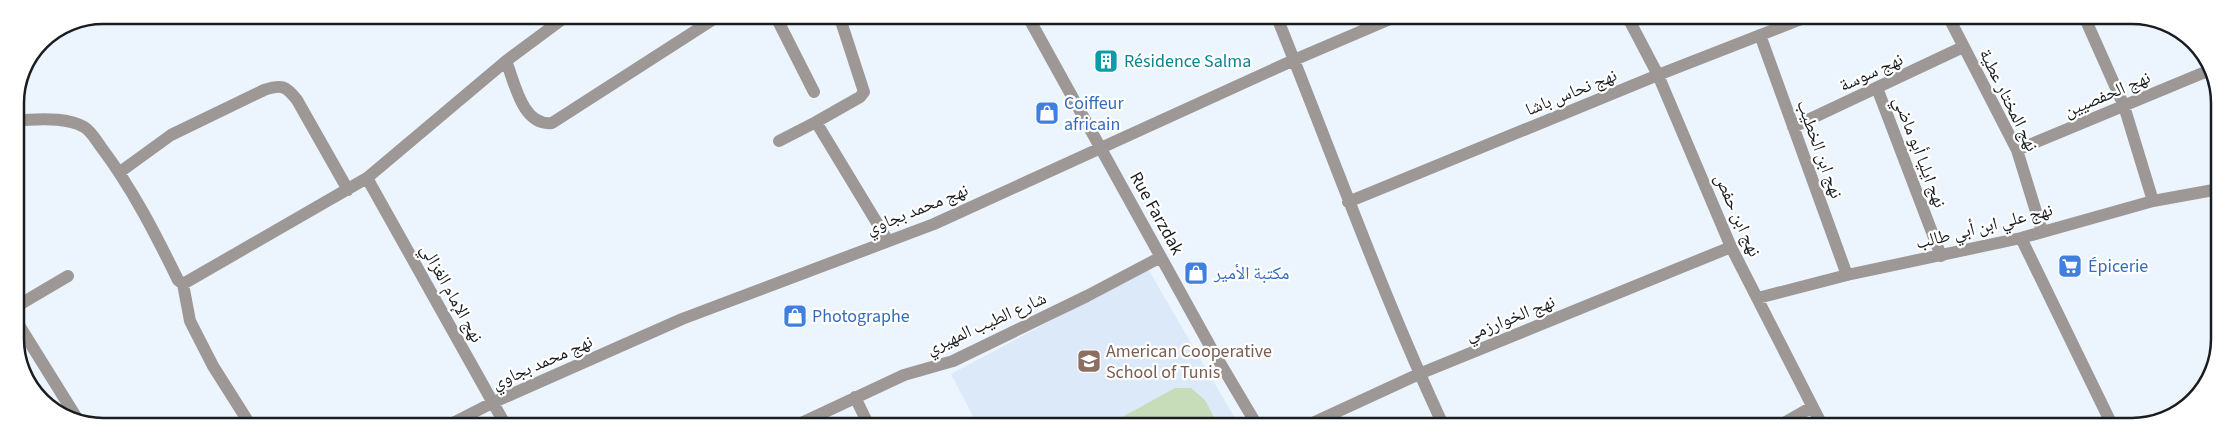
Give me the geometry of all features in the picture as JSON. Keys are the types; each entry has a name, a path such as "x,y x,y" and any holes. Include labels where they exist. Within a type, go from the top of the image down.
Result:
{"street":[{"path":"183,284 367,178 506,61 556,24"},
{"path":"506,61 526,111 533,120 545,124 552,123 706,24"},
{"path":"780,24 814,92"},
{"path":"778,141 816,122 864,92 842,24"},
{"name":"Rue Farzdak","path":"1032,24 1210,346 1253,418"},
{"path":"1279,24 1348,202 1419,374 1440,418"},
{"name":"نهج محمد بجاوي","path":"462,418 682,319 934,224 1294,60 1378,24"},
{"name":"نهج ابن حفص","path":"1631,24 1658,75 1731,247 1818,418"},
{"name":"نهج نحاس باشا","path":"1348,202 1658,75 1788,24"},
{"name":"نهج المختار عطية","path":"1952,24 2017,150 2042,231"},
{"path":"2088,24 2124,106 2153,201"},
{"name":"نهج ابن الخطيب","path":"1760,35 1847,275"},
{"name":"نهج سوسة","path":"1793,127 1963,47"},
{"name":"نهج الحفصيين","path":"2017,150 2205,72"},
{"path":"120,172 171,135 264,90 281,87 289,89 297,100 348,190"},
{"name":"نهج ايليا أبو ماضي","path":"1878,88 1942,256"},
{"path":"24,120 58,120 85,127 120,172 178,280 183,284 190,321 212,366 246,418"},
{"path":"816,122 888,241"},
{"name":"نهج الإمام الغزالي","path":"367,178 502,418"},
{"name":"نهج علي ابن أبي طالب","path":"1758,298 1847,275 2021,238 2153,201 2211,191"},
{"path":"2021,238 2109,418"},
{"name":"نهج الخوارزمي","path":"1324,418 1419,374 1731,247"},
{"name":"شارع الطيب المهيري","path":"812,418 904,375 952,361 1087,296 1161,257"},
{"path":"24,302 68,276"},
{"path":"24,332 73,412"},
{"path":"855,397 864,418"},
{"path":"1794,418 1812,408"}],"shaded area":[{"name":"American Cooperative School of Tunis","path":"1148,269 1235,418 974,418 951,374"}],"green space":[{"path":"1175,388 1191,388 1205,400 1214,418 1120,418"}],"place":[{"name":"Résidence Salma","path":"1106,61"},
{"name":"Coiffeur africain","path":"1047,113"},
{"name":"Épicerie","path":"2070,266"},
{"name":"مكتبة الأمير","path":"1196,273"},
{"name":"Photographe","path":"795,316"},
{"name":"American Cooperative School of Tunis","path":"1089,361"}]}
